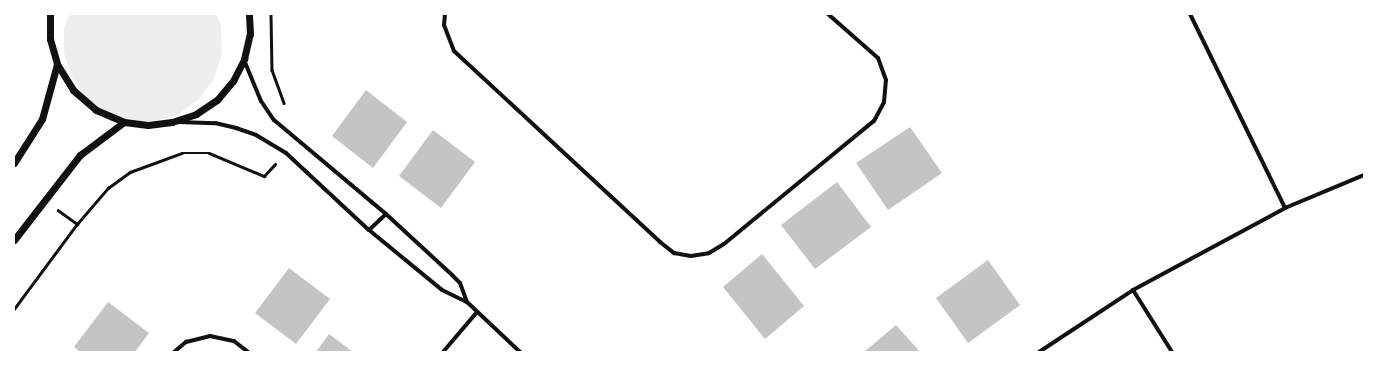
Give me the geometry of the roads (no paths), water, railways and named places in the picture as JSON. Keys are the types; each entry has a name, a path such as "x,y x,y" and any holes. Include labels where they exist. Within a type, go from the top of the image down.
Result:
{"street":[{"path":"50,14 50,39 57,64 73,90 96,110 124,122 148,125 172,122 215,122 256,135 286,153 369,230 442,290 467,302 520,352"},
{"path":"172,122 196,114 216,100 233,81 244,59 250,34 249,14"},
{"path":"445,14 444,25 454,51 660,242 674,253 691,256 724,244 874,121 884,102 886,80 878,58 828,14"},
{"path":"1190,14 1285,208"},
{"path":"244,59 255,87 274,120 386,214 460,283 467,302"},
{"path":"14,162 42,119 57,64"},
{"path":"14,240 80,155 124,122"},
{"path":"1038,352 1133,290 1285,208 1364,175"},
{"path":"369,230 386,214"},
{"path":"1133,290 1172,352"},
{"path":"443,352 477,312"},
{"path":"174,352 186,342 210,336 234,341 248,352"}]}
